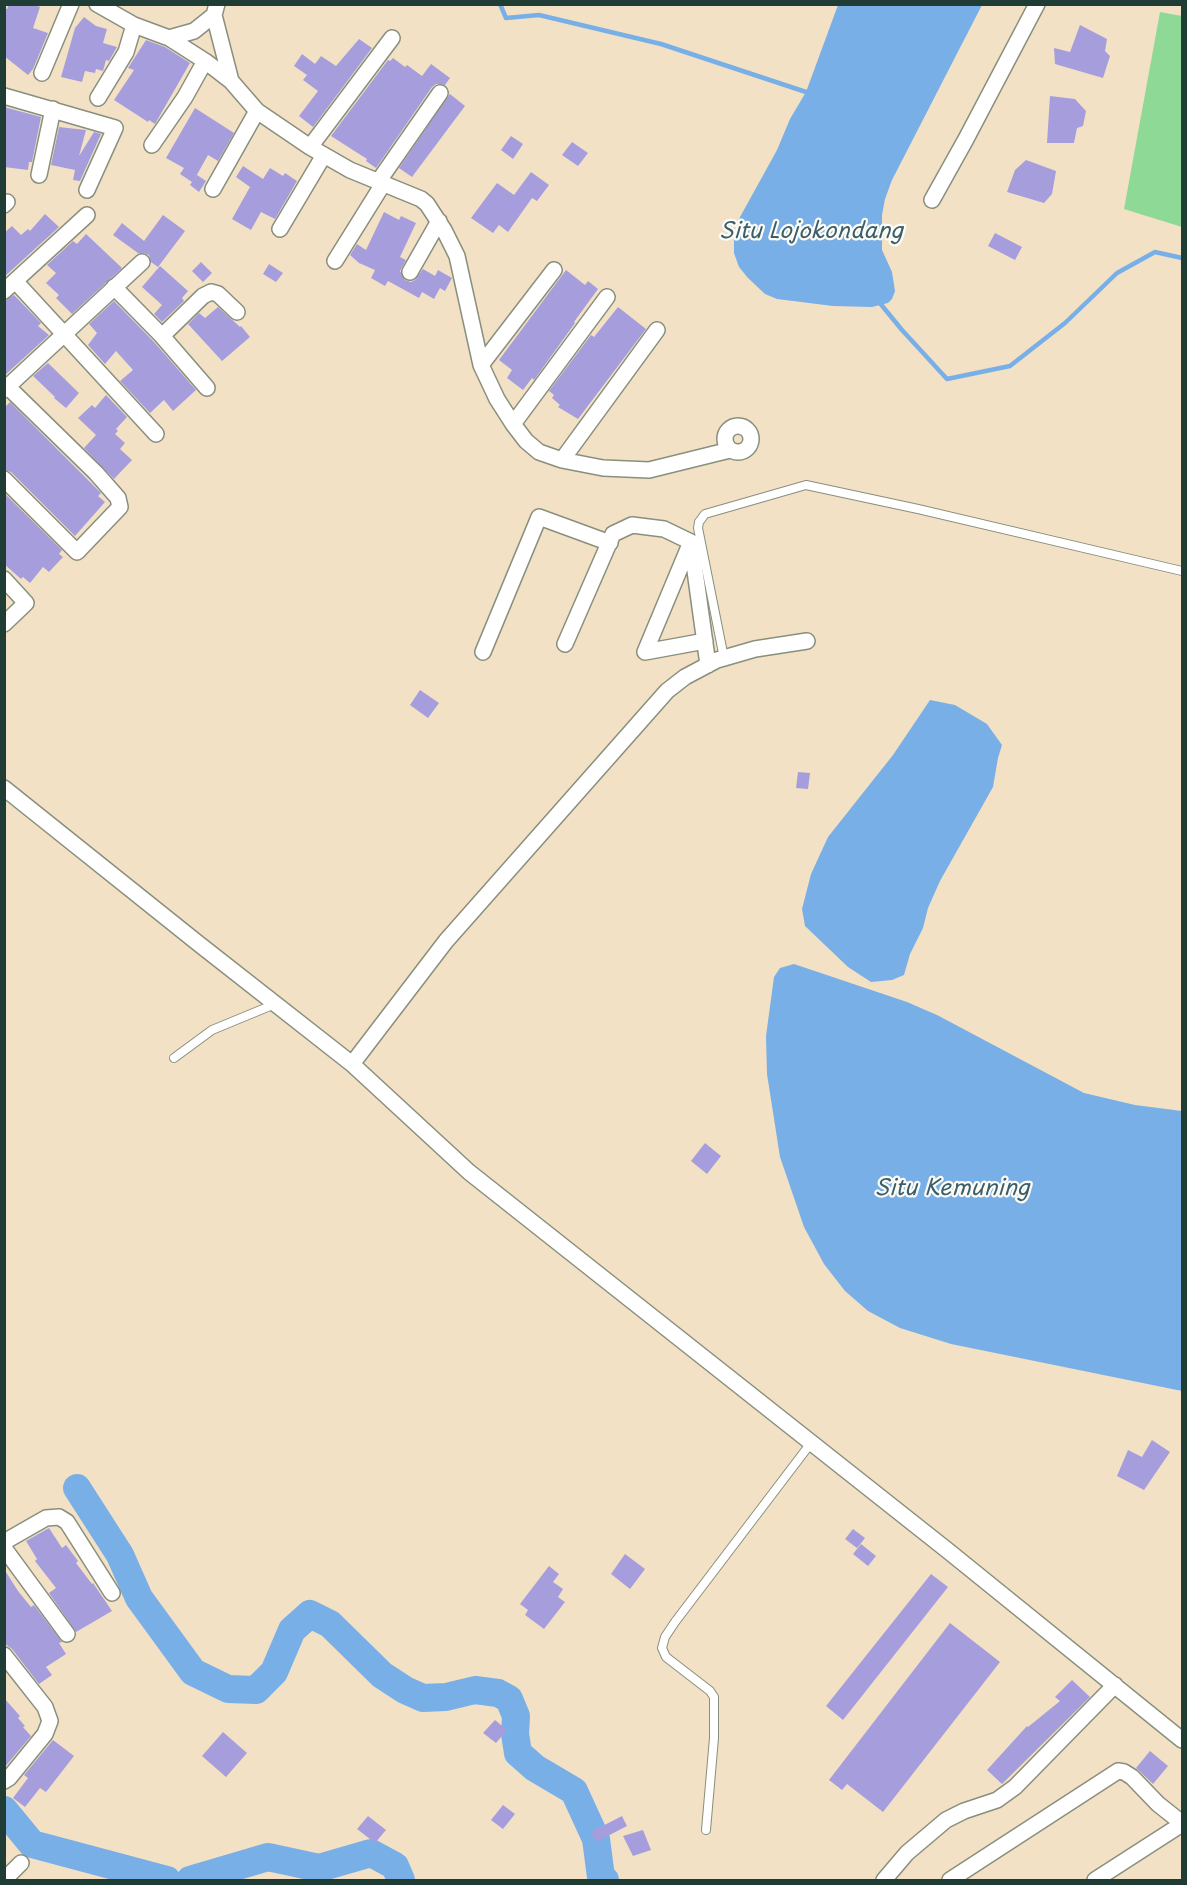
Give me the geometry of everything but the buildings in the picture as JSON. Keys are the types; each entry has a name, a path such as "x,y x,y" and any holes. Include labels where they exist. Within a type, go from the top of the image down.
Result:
{"street":[{"path":"42,74 71,4"},
{"path":"97,4 134,25 170,38 205,61 231,81 257,111 310,147 350,170 421,199 432,209 457,256 481,364 497,399 513,424 539,452 562,460 603,468 649,470 730,450"},
{"path":"932,200 1037,4"},
{"path":"170,38 194,31 216,10"},
{"path":"216,10 231,81"},
{"path":"99,98 126,52 134,25"},
{"path":"310,147 392,38"},
{"path":"152,145 185,97 205,61"},
{"path":"335,261 381,183 440,93"},
{"path":"4,96 115,128 87,190"},
{"path":"39,175 53,109"},
{"path":"213,189 257,111"},
{"path":"280,229 324,155"},
{"path":"87,215 10,287 65,334 156,434"},
{"path":"410,272 439,221"},
{"path":"4,479 77,552 120,507 118,498 96,473 6,388 142,262"},
{"path":"481,364 554,270"},
{"path":"114,287 162,336 207,388"},
{"path":"162,336 203,296 211,292 218,294 237,312"},
{"path":"513,424 607,297"},
{"path":"562,460 657,330"},
{"path":"483,652 539,518 609,543"},
{"path":"565,644 613,534 632,525 663,529 691,542"},
{"path":"691,542 645,652 705,641"},
{"path":"691,542 708,665"},
{"path":"4,579 26,603 4,624"},
{"path":"352,1064 446,941 667,692 685,677 723,658 766,646 807,641"},
{"path":"4,788 352,1064 469,1172 1182,1740"},
{"path":"4,1542 46,1518 59,1517 67,1522 112,1593"},
{"path":"4,1548 67,1634"},
{"path":"4,1655 45,1707 50,1721 45,1734 4,1781"},
{"path":"884,1881 907,1853 946,1820 964,1811 997,1800 1015,1786 1115,1685"},
{"path":"950,1881 1118,1771 1124,1772 1132,1776 1158,1804 1182,1824 1095,1881"},
{"path":"4,1880 21,1863"}],"lane":[{"path":"723,658 699,522 705,514 806,485 1182,571"},
{"path":"174,1058 212,1030 275,1004"},
{"path":"706,1830 714,1738 714,1697 710,1691 666,1657 662,1648 665,1637 675,1622 811,1443"}],"green space":[{"path":"1160,12 1182,16 1182,227 1124,209"}],"water":[{"name":"Situ Lojokondang","path":"838,5 982,5 892,180 885,199 882,215 882,250 892,272 895,291 888,303 872,307 833,306 777,299 765,294 748,278 739,267 734,253 734,237 740,217 806,92"},
{"path":"930,700 955,705 987,724 1002,745 993,787 940,881 928,908 923,928 910,954 904,975 892,980 871,982 848,967 805,926 802,909 811,874 828,837 893,755"},
{"name":"Situ Kemuning","path":"794,964 907,1002 937,1015 1084,1093 1135,1105 1182,1111 1182,1391 951,1344 900,1328 868,1311 845,1291 824,1264 804,1227 780,1157 767,1074 766,1036 774,977 780,968"}],"waterway":[{"path":"500,4 506,18 539,15 661,44 806,92"},
{"path":"879,302 947,379 1010,366 1065,323 1117,273 1155,252 1182,258"},
{"path":"77,1488 120,1555 139,1598 193,1672 228,1689 256,1690 274,1672 292,1630 310,1614 330,1624 382,1675 405,1690 423,1698 446,1697 475,1690 498,1693 509,1699 516,1716 515,1734 518,1753 535,1768 574,1791 596,1839 601,1877 605,1880"},
{"path":"4,1810 32,1844 167,1880"},
{"path":"190,1880 268,1857 319,1868 371,1853 395,1866 401,1880"}]}
